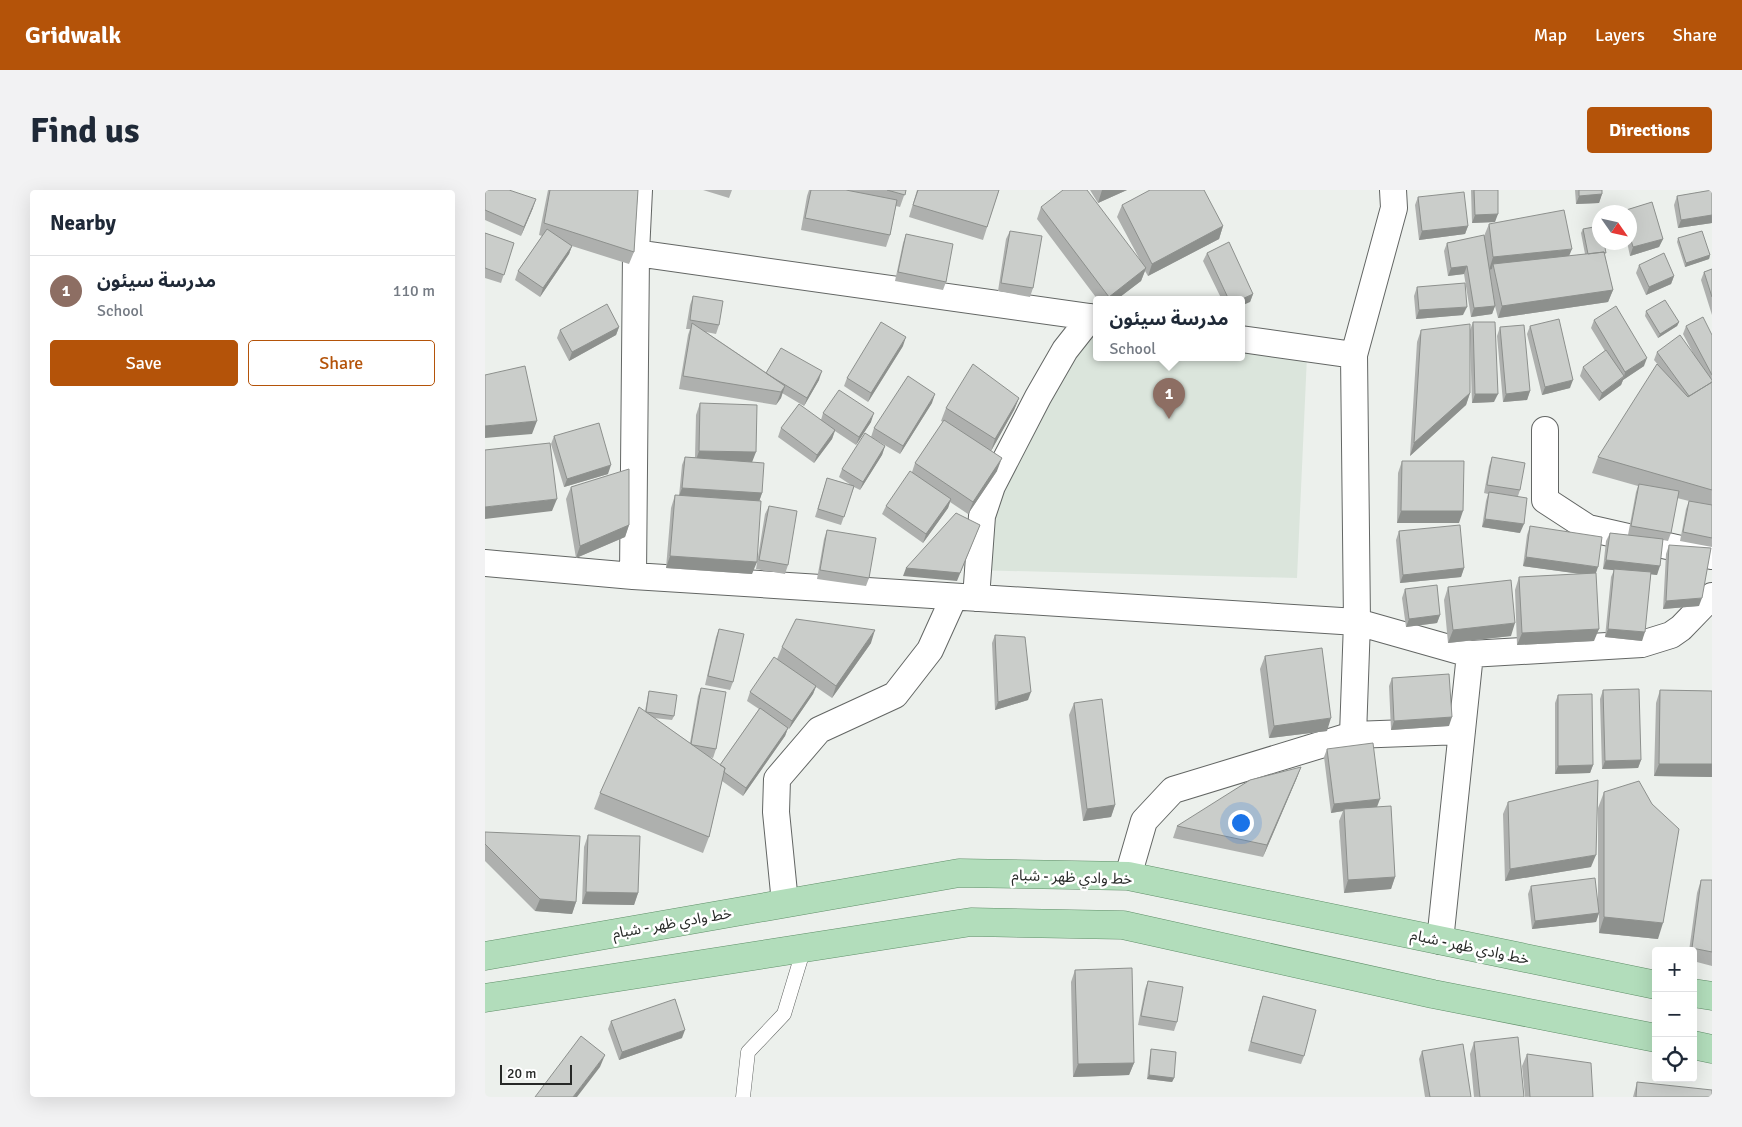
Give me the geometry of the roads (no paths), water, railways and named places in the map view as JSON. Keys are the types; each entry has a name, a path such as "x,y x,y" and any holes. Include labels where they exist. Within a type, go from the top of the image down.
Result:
{"main road":[{"name":"خط وادي ظهر - شبام","path":"485,956 959,873 1128,876 1652,984"},
{"path":"485,998 971,922 1123,925 1433,994 1652,1037"},
{"path":"1697,993 1712,996"},
{"path":"1697,1046 1712,1049"}],"street":[{"path":"633,576 636,253 639,190"},
{"path":"1353,735 1357,622 1354,355 1394,208 1393,190"},
{"path":"636,253 1093,317"},
{"path":"785,903 776,812 777,779 819,730 895,695 930,650 965,597 982,516 992,486 1038,397 1065,350 1093,318"},
{"path":"1245,340 1354,355"},
{"path":"1545,430 1545,500 1589,528 1712,556"},
{"path":"485,563 633,576 1357,622 1470,654 1642,644 1671,635 1681,628 1712,596"},
{"path":"1440,941 1470,654"},
{"path":"1128,876 1144,821 1173,790 1353,735 1462,731"}],"lane":[{"path":"743,1097 748,1052 784,1014 804,948"}],"place":[{"name":"مدرسة سيئون","path":"1169,419"}]}
